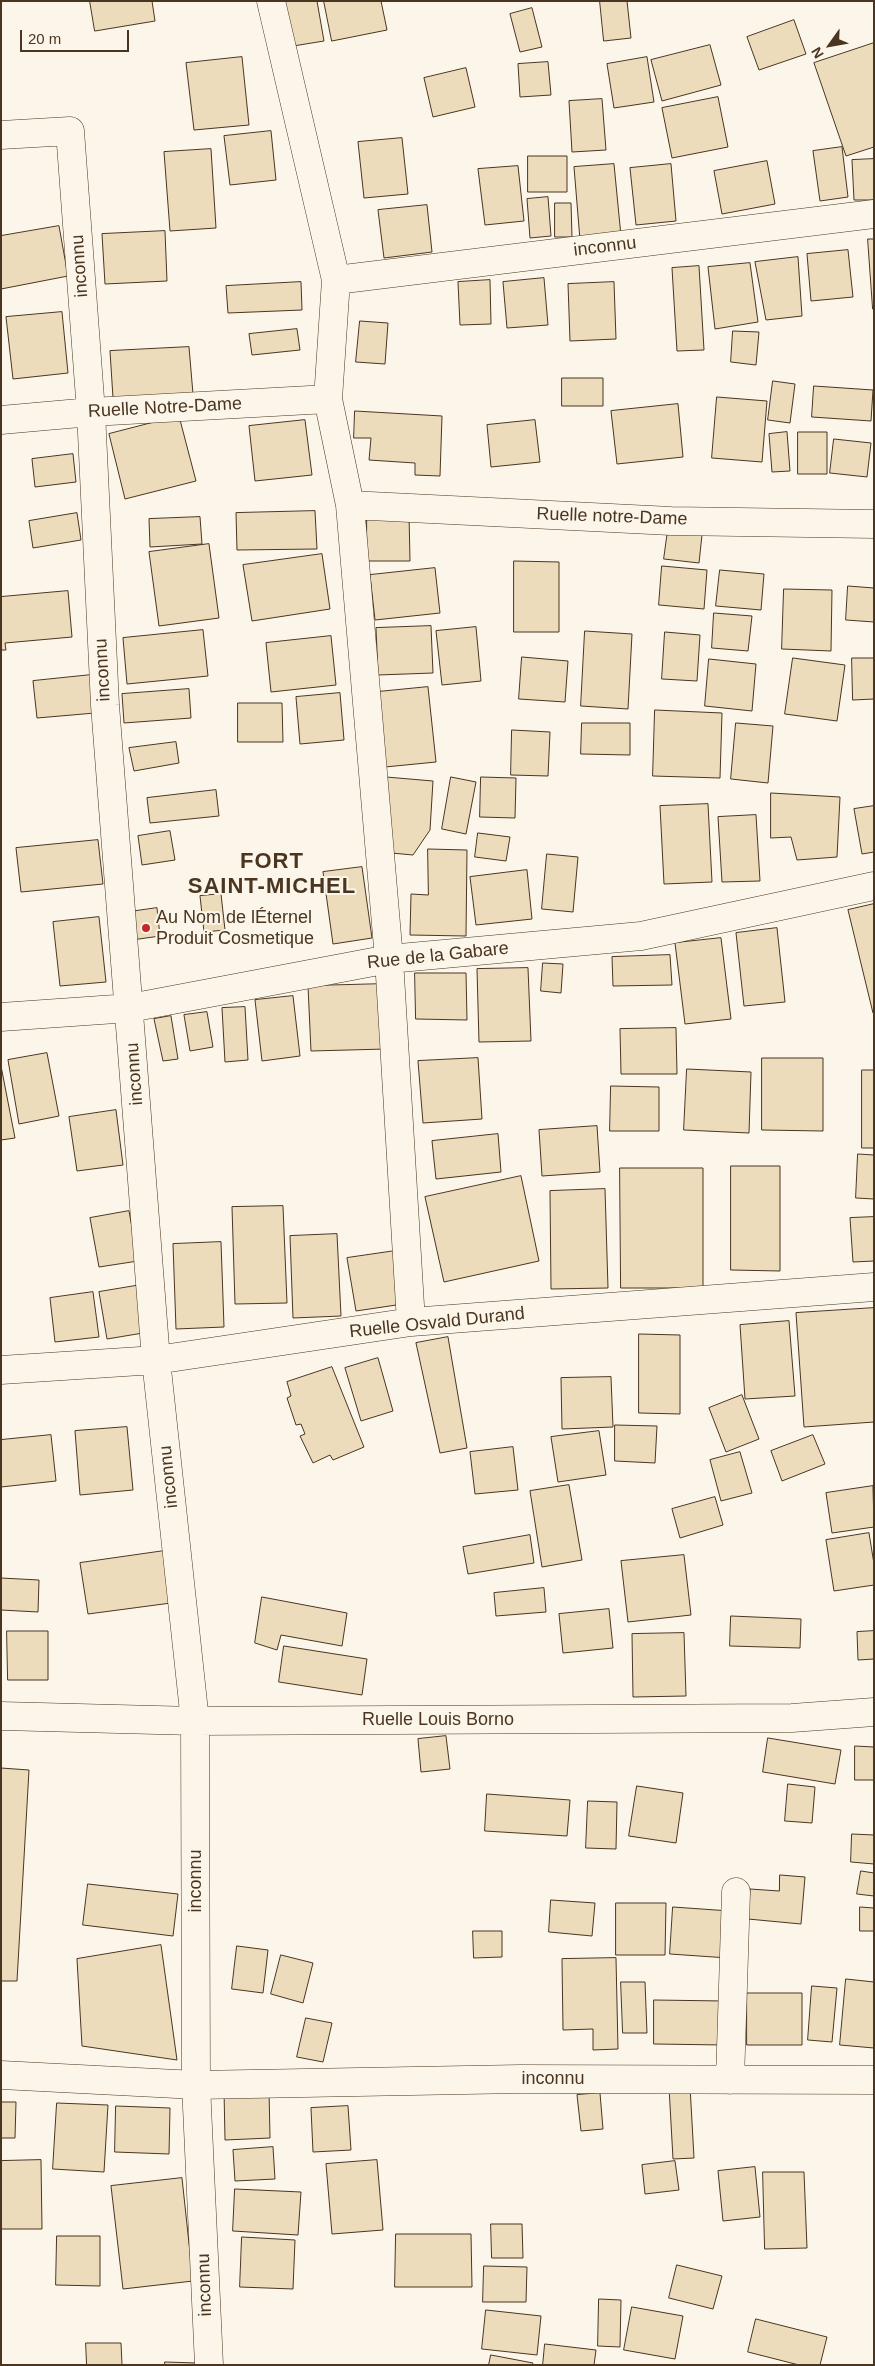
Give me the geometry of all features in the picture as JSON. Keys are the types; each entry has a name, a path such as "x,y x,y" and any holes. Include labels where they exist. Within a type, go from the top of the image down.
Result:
{"street":[{"path":"271,1 336,280 328,399 350,505 389,959 411,1322"},
{"name":"inconnu","path":"1,135 70,131 91,412 105,705 156,1360 195,1720 196,2085 208,2365"},
{"name":"inconnu","path":"336,280 874,214"},
{"name":"Ruelle Notre-Dame","path":"1,420 91,412 328,399"},
{"name":"Ruelle notre-Dame","path":"350,505 671,521 874,524"},
{"name":"Rue de la Gabare","path":"1,1017 130,1008 389,959 641,936 874,886"},
{"name":"Ruelle Osvald Durand","path":"1,1370 156,1360 411,1322 874,1287"},
{"name":"Ruelle Louis Borno","path":"1,1716 195,1720 792,1718 874,1712"},
{"path":"730,2080 736,1892"},
{"name":"inconnu","path":"1,2075 196,2085 520,2078 874,2080"}],"building":[{"path":"90,1 152,1 155,21 95,31"},
{"path":"280,1 317,1 324,41 287,47"},
{"path":"324,1 381,1 387,30 332,41"},
{"path":"600,1 627,1 631,38 604,41"},
{"path":"532,8 542,47 520,52 510,14"},
{"path":"794,20 806,54 759,70 747,37"},
{"path":"874,43 874,147 846,156 814,63"},
{"path":"710,45 721,85 662,101 651,60"},
{"path":"242,57 249,125 194,130 186,63"},
{"path":"647,57 654,102 614,108 607,64"},
{"path":"548,62 551,95 520,97 518,64"},
{"path":"466,68 475,107 433,117 424,78"},
{"path":"718,97 728,147 672,158 662,108"},
{"path":"602,99 606,150 572,152 569,101"},
{"path":"271,131 276,180 230,185 224,136"},
{"path":"402,138 408,194 364,198 358,142"},
{"path":"842,147 848,197 820,201 813,151"},
{"path":"211,149 216,228 170,231 164,152"},
{"path":"528,156 567,156 567,192 528,192"},
{"path":"874,159 874,200 854,200 852,160"},
{"path":"767,161 775,204 722,214 714,171"},
{"path":"614,164 621,236 580,240 574,167"},
{"path":"671,164 676,221 636,225 630,168"},
{"path":"518,166 524,221 485,225 478,169"},
{"path":"548,197 551,236 530,238 527,199"},
{"path":"555,203 571,203 572,237 555,237"},
{"path":"427,205 432,252 384,258 378,210"},
{"path":"59,226 68,276 1,289 1,236"},
{"path":"165,231 167,281 105,284 102,234"},
{"path":"868,239 874,239 874,309 873,309"},
{"path":"848,250 853,297 811,301 807,254"},
{"path":"798,257 802,316 766,320 755,262"},
{"path":"750,263 758,322 715,329 708,267"},
{"path":"699,266 704,350 677,351 672,268"},
{"path":"544,278 548,325 507,328 503,282"},
{"path":"490,280 491,324 460,325 458,282"},
{"path":"301,282 302,310 228,313 226,286"},
{"path":"614,282 616,339 570,341 568,284"},
{"path":"62,312 68,373 13,379 6,317"},
{"path":"360,321 388,323 385,364 356,362"},
{"path":"297,329 300,350 252,355 249,334"},
{"path":"733,331 759,332 756,365 731,362"},
{"path":"189,347 193,394 113,398 110,351"},
{"path":"562,378 603,378 603,406 562,406"},
{"path":"773,381 795,384 790,423 768,420"},
{"path":"814,386 873,390 871,421 812,417"},
{"path":"717,397 767,401 762,462 712,458"},
{"path":"678,404 683,457 617,464 611,411"},
{"path":"355,411 442,416 440,476 415,475 415,463 369,460 371,438 354,438"},
{"path":"179,416 196,481 125,499 109,434"},
{"path":"305,420 312,475 255,481 249,426"},
{"path":"535,420 540,462 491,467 487,425"},
{"path":"787,432 790,471 772,472 769,434"},
{"path":"798,432 827,432 827,474 798,474"},
{"path":"834,439 871,443 867,477 830,473"},
{"path":"73,454 76,482 35,487 32,459"},
{"path":"315,511 317,549 237,550 236,513"},
{"path":"77,513 81,540 33,548 29,521"},
{"path":"367,513 409,514 410,561 367,561"},
{"path":"200,517 202,544 150,547 149,519"},
{"path":"668,530 702,535 699,563 664,559"},
{"path":"209,544 219,618 159,626 149,552"},
{"path":"322,554 330,609 252,621 243,565"},
{"path":"514,561 559,562 559,632 514,632"},
{"path":"662,566 707,570 704,609 659,605"},
{"path":"435,568 440,613 375,620 370,575"},
{"path":"720,570 764,574 761,610 716,606"},
{"path":"848,586 874,588 874,622 846,620"},
{"path":"784,589 832,590 831,651 782,649"},
{"path":"68,591 72,637 5,643 6,650 1,650 1,597"},
{"path":"714,613 752,616 748,651 712,648"},
{"path":"431,626 433,673 378,675 376,628"},
{"path":"476,627 481,681 442,685 436,631"},
{"path":"203,630 208,676 127,684 123,638"},
{"path":"585,631 632,634 628,709 581,706"},
{"path":"665,632 700,635 697,681 662,679"},
{"path":"331,636 336,685 271,692 266,643"},
{"path":"522,657 568,661 565,702 519,699"},
{"path":"793,658 845,665 837,721 785,714"},
{"path":"852,658 874,658 874,699 853,700"},
{"path":"709,659 756,664 752,711 705,706"},
{"path":"91,675 95,713 37,718 33,681"},
{"path":"428,687 436,762 385,767 377,692"},
{"path":"189,689 191,718 124,723 122,694"},
{"path":"340,693 344,740 300,744 296,697"},
{"path":"238,703 282,703 283,742 238,742"},
{"path":"655,710 722,713 720,778 653,776"},
{"path":"582,723 630,723 630,755 581,754"},
{"path":"736,723 773,726 768,783 731,779"},
{"path":"512,730 550,732 548,776 511,775"},
{"path":"176,742 179,763 134,771 129,748"},
{"path":"386,777 433,781 430,830 413,855 380,852"},
{"path":"451,777 476,782 466,834 442,829"},
{"path":"481,777 516,778 515,818 480,817"},
{"path":"216,790 219,816 150,823 147,798"},
{"path":"771,793 840,797 837,857 797,860 791,837 771,838"},
{"path":"708,804 712,882 664,884 660,806"},
{"path":"874,806 874,852 862,854 854,809"},
{"path":"756,815 760,881 722,882 718,817"},
{"path":"170,831 175,860 142,865 138,836"},
{"path":"478,833 510,837 506,861 475,857"},
{"path":"98,840 103,884 21,892 16,848"},
{"path":"428,849 467,850 466,936 410,935 411,894 428,895"},
{"path":"547,854 578,857 573,912 542,909"},
{"path":"362,867 372,938 333,944 323,872"},
{"path":"527,870 532,919 476,925 470,877"},
{"path":"221,894 225,930 204,932 200,896"},
{"path":"874,904 874,1013 873,1013 848,910"},
{"path":"157,908 160,936 132,940 129,912"},
{"path":"99,917 106,982 60,986 53,922"},
{"path":"777,928 785,1002 744,1006 736,933"},
{"path":"721,938 731,1019 685,1024 675,943"},
{"path":"670,955 672,985 613,986 612,957"},
{"path":"543,963 563,964 561,993 541,991"},
{"path":"528,968 531,1041 479,1042 477,969"},
{"path":"415,973 466,973 467,1020 416,1019"},
{"path":"384,984 386,1049 311,1051 308,986"},
{"path":"293,996 300,1056 262,1061 255,1000"},
{"path":"245,1007 248,1060 225,1062 222,1008"},
{"path":"207,1012 213,1047 190,1051 184,1015"},
{"path":"171,1016 178,1059 163,1061 154,1019"},
{"path":"676,1028 677,1074 621,1074 620,1029"},
{"path":"47,1053 59,1116 19,1124 8,1060"},
{"path":"478,1058 482,1119 423,1123 418,1061"},
{"path":"762,1058 823,1058 823,1131 762,1130"},
{"path":"1,1066 15,1138 1,1140"},
{"path":"687,1069 751,1072 749,1133 684,1130"},
{"path":"862,1070 874,1070 874,1148 862,1148"},
{"path":"611,1086 659,1087 659,1131 610,1131"},
{"path":"116,1110 123,1165 77,1171 69,1117"},
{"path":"597,1126 600,1172 542,1176 539,1130"},
{"path":"498,1134 501,1172 436,1179 432,1141"},
{"path":"858,1154 874,1155 874,1199 856,1198"},
{"path":"731,1166 780,1166 780,1271 731,1270"},
{"path":"620,1168 703,1168 703,1288 621,1288"},
{"path":"521,1176 539,1261 444,1282 425,1197"},
{"path":"605,1189 608,1288 551,1289 550,1191"},
{"path":"283,1206 287,1303 235,1304 232,1207"},
{"path":"129,1211 138,1261 99,1267 90,1218"},
{"path":"874,1217 874,1261 853,1262 850,1218"},
{"path":"337,1234 341,1316 293,1318 290,1236"},
{"path":"221,1242 224,1327 176,1329 173,1244"},
{"path":"395,1251 403,1304 356,1311 347,1258"},
{"path":"141,1285 149,1332 107,1339 99,1292"},
{"path":"93,1292 99,1337 55,1342 50,1298"},
{"path":"874,1308 874,1422 804,1427 796,1313"},
{"path":"789,1321 795,1396 745,1399 740,1325"},
{"path":"639,1334 680,1335 680,1414 639,1413"},
{"path":"448,1337 467,1448 440,1453 416,1343"},
{"path":"378,1358 393,1411 361,1421 345,1368"},
{"path":"332,1367 364,1447 333,1460 330,1455 313,1463 300,1436 305,1434 301,1424 296,1425 287,1398 291,1396 287,1382"},
{"path":"611,1377 613,1427 562,1429 561,1378"},
{"path":"742,1395 759,1439 726,1452 709,1408"},
{"path":"615,1425 657,1426 655,1463 615,1461"},
{"path":"127,1427 133,1490 80,1495 75,1431"},
{"path":"599,1431 606,1475 558,1482 551,1437"},
{"path":"51,1435 56,1481 1,1487 1,1440"},
{"path":"813,1435 825,1464 782,1481 771,1451"},
{"path":"513,1447 518,1490 475,1494 470,1452"},
{"path":"740,1452 752,1493 721,1501 710,1460"},
{"path":"569,1485 582,1560 542,1567 530,1491"},
{"path":"873,1486 874,1527 832,1533 826,1493"},
{"path":"715,1497 723,1525 680,1538 672,1509"},
{"path":"869,1533 874,1564 874,1585 834,1591 826,1540"},
{"path":"530,1535 534,1563 468,1574 463,1547"},
{"path":"164,1551 171,1603 88,1614 80,1563"},
{"path":"684,1555 691,1615 628,1622 621,1561"},
{"path":"1,1578 39,1580 38,1612 1,1610"},
{"path":"544,1588 546,1612 496,1616 494,1593"},
{"path":"262,1597 347,1613 342,1646 281,1635 277,1650 255,1643"},
{"path":"609,1609 613,1648 563,1653 559,1614"},
{"path":"731,1616 801,1619 800,1648 730,1646"},
{"path":"7,1631 48,1631 48,1680 8,1680"},
{"path":"874,1631 874,1659 858,1660 857,1632"},
{"path":"684,1633 686,1696 633,1697 632,1634"},
{"path":"284,1646 367,1659 362,1695 279,1682"},
{"path":"446,1736 450,1769 421,1772 418,1739"},
{"path":"768,1738 841,1750 835,1784 763,1772"},
{"path":"855,1746 874,1747 874,1780 855,1780"},
{"path":"1,1768 29,1770 17,1981 1,1981"},
{"path":"788,1784 815,1787 812,1823 785,1821"},
{"path":"637,1786 683,1793 676,1843 629,1836"},
{"path":"487,1794 570,1800 567,1836 485,1831"},
{"path":"588,1801 617,1802 616,1849 586,1848"},
{"path":"852,1834 874,1835 874,1864 851,1862"},
{"path":"861,1871 874,1873 874,1896 857,1894"},
{"path":"780,1875 805,1877 801,1924 748,1919 750,1889 779,1891"},
{"path":"88,1884 178,1894 173,1936 83,1925"},
{"path":"551,1900 595,1903 592,1936 549,1932"},
{"path":"616,1903 666,1903 665,1955 616,1955"},
{"path":"673,1907 730,1911 728,1958 670,1954"},
{"path":"860,1907 874,1908 874,1931 860,1931"},
{"path":"473,1931 502,1931 502,1957 474,1958"},
{"path":"161,1945 177,2060 82,2046 77,1959"},
{"path":"237,1946 268,1950 263,1993 232,1989"},
{"path":"281,1955 313,1963 303,2003 271,1994"},
{"path":"616,1958 618,2049 593,2050 593,2029 563,2030 562,1959"},
{"path":"846,1979 874,1982 874,2048 840,2045"},
{"path":"621,1982 645,1982 647,2033 623,2033"},
{"path":"812,1986 837,1988 832,2042 808,2040"},
{"path":"747,1993 802,1993 802,2045 747,2045"},
{"path":"654,2000 724,2001 724,2045 654,2044"},
{"path":"306,2018 332,2023 323,2062 297,2057"},
{"path":"690,2086 694,2158 673,2159 669,2087"},
{"path":"269,2089 270,2138 225,2140 224,2090"},
{"path":"600,2093 603,2129 581,2131 577,2095"},
{"path":"1,2102 16,2102 15,2138 1,2138"},
{"path":"57,2103 108,2105 104,2172 53,2169"},
{"path":"116,2106 170,2108 169,2154 115,2152"},
{"path":"348,2106 351,2150 313,2152 311,2108"},
{"path":"273,2147 275,2179 235,2181 233,2150"},
{"path":"41,2160 42,2229 1,2229 1,2161"},
{"path":"377,2160 383,2230 332,2234 326,2164"},
{"path":"675,2161 679,2190 645,2194 642,2165"},
{"path":"755,2167 760,2217 723,2221 718,2171"},
{"path":"763,2172 804,2172 807,2248 765,2249"},
{"path":"182,2178 193,2281 123,2289 111,2186"},
{"path":"235,2189 301,2192 298,2235 233,2231"},
{"path":"491,2224 522,2224 523,2258 492,2258"},
{"path":"396,2234 471,2234 472,2287 395,2287"},
{"path":"57,2236 100,2236 100,2286 56,2285"},
{"path":"242,2237 295,2240 293,2289 240,2287"},
{"path":"677,2265 722,2276 713,2309 669,2298"},
{"path":"484,2266 527,2267 526,2302 483,2302"},
{"path":"599,2299 621,2300 620,2347 598,2346"},
{"path":"632,2307 683,2316 675,2359 624,2350"},
{"path":"486,2310 541,2316 537,2355 482,2349"},
{"path":"756,2319 827,2337 820,2365 799,2365 748,2352"},
{"path":"86,2343 121,2343 122,2365 87,2365"},
{"path":"545,2344 596,2350 594,2365 543,2365"},
{"path":"491,2355 533,2363 532,2365 489,2365"},
{"path":"165,2362 197,2363 197,2365 165,2365"}],"place":[{"name":"Au Nom de lÉternel Produit Cosmetique","path":"146,928"}],"district":[{"name":"FORT SAINT-MICHEL","path":"272,874"}]}
